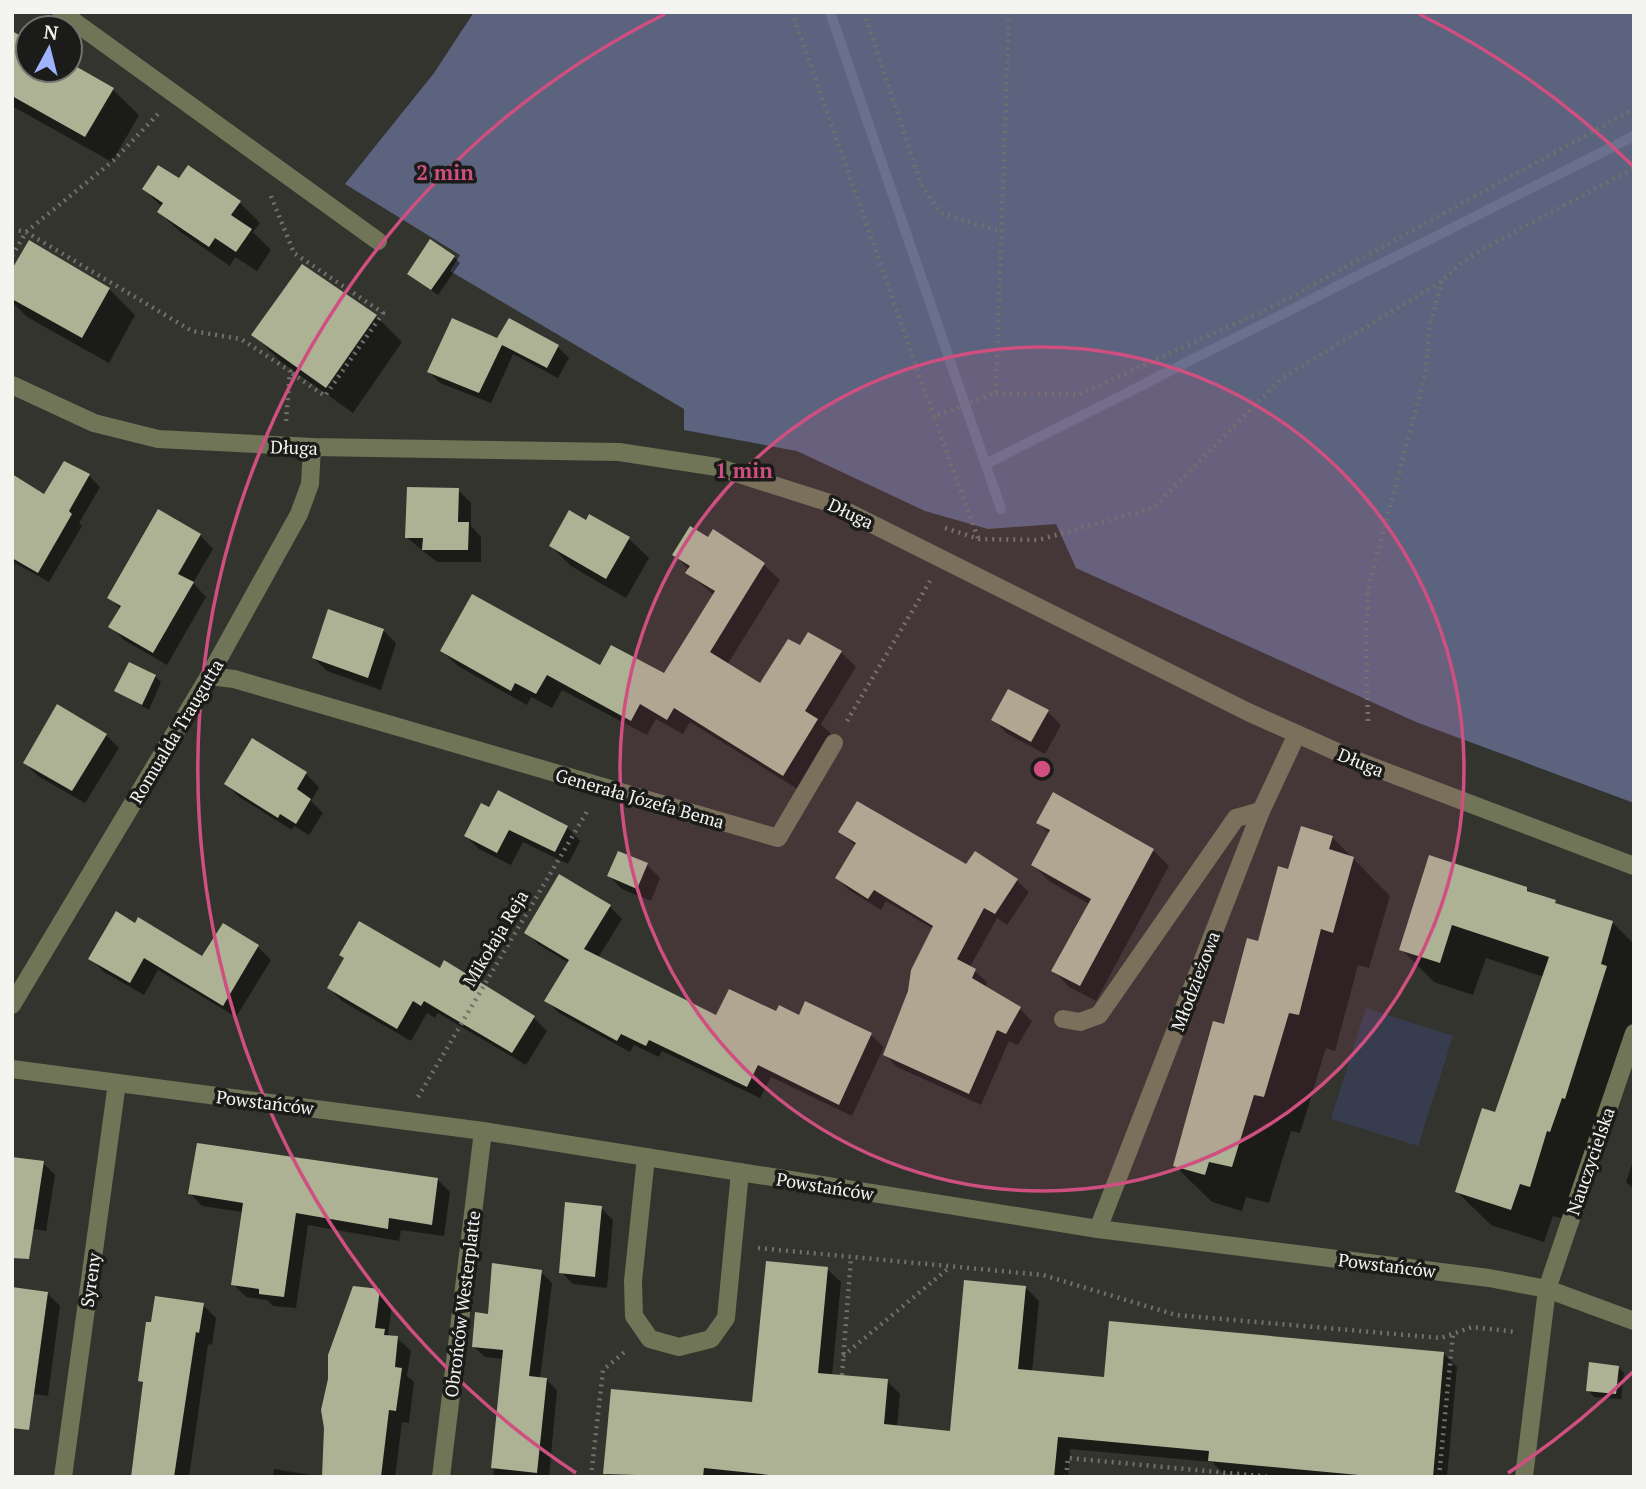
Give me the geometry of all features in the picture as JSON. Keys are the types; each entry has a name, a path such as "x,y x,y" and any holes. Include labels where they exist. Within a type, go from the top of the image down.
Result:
{"street":[{"path":"61,12 378,241"},
{"name":"Długa","path":"12,385 88,420 158,439 313,447 607,451 667,457 729,470 830,502 1354,760 1634,866"},
{"name":"Romualda Traugutta","path":"12,1005 209,676 299,514 310,484 313,447"},
{"name":"Generała Józefa Bema","path":"209,676 247,683 778,838 834,743"},
{"name":"Młodzieżowa","path":"1098,1230 1261,811 1297,734"},
{"path":"1063,1019 1080,1022 1099,1015 1236,818 1261,811"},
{"name":"Nauczycielska","path":"1524,1477 1546,1289 1634,1033"},
{"name":"Powstańców","path":"12,1069 483,1131 1098,1230 1489,1278 1546,1289 1634,1321"},
{"name":"Syreny","path":"63,1477 117,1083"},
{"name":"Obrońców Westerplatte","path":"441,1477 483,1131"},
{"path":"646,1157 633,1281 634,1316 650,1339 679,1347 711,1339 726,1318 740,1172"}],"path":[{"path":"792,12 979,538 1038,540 1153,508 1282,378 1442,281 1462,262 1483,249 1634,168"},
{"path":"864,12 922,187 941,213 1002,232"},
{"path":"996,393 1009,12"},
{"path":"934,417 996,393 1078,395 1280,303 1634,109"},
{"path":"12,256 26,232 113,161 159,113"},
{"path":"1624,173 1634,177"},
{"path":"12,229 26,232 192,331 241,339 325,396 383,313 294,253 269,192"},
{"path":"1368,721 1368,589 1425,375 1430,325 1442,281"},
{"path":"154,318 158,311"},
{"path":"286,425 290,371"},
{"path":"834,743 932,577"},
{"name":"Mikołaja Reja","path":"416,1104 418,1093 602,787"},
{"path":"732,1245 1043,1275 1176,1315 1441,1338 1472,1328 1541,1335"},
{"path":"842,1375 851,1257"},
{"path":"843,1356 950,1266"},
{"path":"592,1477 603,1370 647,1334"},
{"path":"1439,1477 1452,1334"},
{"path":"1066,1477 1068,1458 1271,1477"}],"shaded area":[{"path":"474,12 1634,12 1634,803 1416,722 1076,568 1056,524 988,529 925,511 797,451 684,430 684,409 450,271 460,255 345,184 434,73"},
{"path":"1366,1008 1453,1036 1418,1146 1331,1119"}],"building":[{"path":"12,31 14,84 84,84 84,71 114,88 85,137 12,96"},
{"path":"158,165 179,178 188,165 241,201 231,215 252,229 236,252 215,238 209,247 157,212 163,203 142,189"},
{"path":"430,239 455,256 431,290 407,274"},
{"path":"29,240 110,288 82,338 12,299 12,269"},
{"path":"302,264 377,315 326,388 251,335"},
{"path":"452,318 497,338 509,318 559,345 547,368 502,345 479,393 427,372"},
{"path":"64,461 90,474 69,511 72,514 38,573 12,558 12,474 44,494"},
{"path":"407,487 459,488 458,522 469,522 468,550 422,550 423,538 405,538"},
{"path":"158,509 201,534 178,574 194,582 153,653 108,627 121,606 107,598"},
{"path":"569,510 586,520 589,514 630,537 606,579 549,546"},
{"path":"690,526 708,537 713,529 765,563 710,652 760,683 788,639 800,645 808,632 842,651 805,711 818,719 783,776 674,708 667,720 640,704 631,721 547,675 536,694 515,683 511,691 440,651 472,594 600,665 611,645 664,673 715,591 685,573 690,566 672,555"},
{"path":"328,609 384,629 368,678 312,658"},
{"path":"129,662 156,675 142,705 114,691"},
{"path":"1008,689 1049,710 1031,742 991,720"},
{"path":"57,704 107,734 72,791 23,763"},
{"path":"252,738 307,772 297,789 311,799 296,824 280,814 278,818 224,784"},
{"path":"498,790 568,826 555,852 509,830 497,853 464,836 481,803 489,807"},
{"path":"1053,792 1154,849 1080,986 1051,971 1091,899 1031,865 1050,830 1036,823"},
{"path":"857,801 966,864 975,851 1018,879 995,914 984,908 957,959 976,969 972,978 1021,1007 1006,1034 997,1030 969,1094 883,1055 908,991 911,970 933,926 874,890 868,899 835,878 856,843 838,832"},
{"path":"1301,826 1333,836 1329,849 1354,857 1333,933 1321,929 1299,1015 1289,1013 1264,1097 1254,1095 1232,1167 1209,1162 1205,1175 1173,1166 1213,1021 1224,1024 1247,938 1258,941 1278,866 1288,869"},
{"path":"618,851 648,863 637,889 607,876"},
{"path":"1429,855 1527,887 1527,891 1556,900 1555,903 1613,921 1601,964 1607,966 1565,1099 1562,1098 1550,1132 1547,1131 1530,1187 1520,1184 1511,1210 1455,1192 1482,1108 1495,1112 1549,957 1452,925 1440,963 1399,950"},
{"path":"559,874 611,905 584,949 716,1015 729,989 776,1011 779,1005 799,1015 805,1001 872,1033 839,1105 758,1065 747,1087 649,1040 646,1046 621,1034 617,1041 544,1001 569,960 524,933"},
{"path":"116,911 135,923 138,917 202,956 223,923 259,945 223,1006 144,958 130,983 88,959"},
{"path":"359,921 440,968 444,960 535,1016 512,1053 424,1001 421,1006 413,1001 397,1029 327,988 344,958 339,955"},
{"path":"197,1143 438,1178 432,1225 389,1218 388,1229 296,1213 284,1297 259,1294 259,1289 231,1285 243,1203 188,1194"},
{"path":"12,1157 44,1161 29,1259 12,1258"},
{"path":"565,1202 602,1206 595,1277 559,1273"},
{"path":"766,1261 828,1267 818,1373 888,1379 884,1424 950,1431 964,1280 1026,1286 1018,1369 1104,1377 1109,1321 1444,1352 1433,1477 1380,1477 1208,1461 1209,1451 1058,1437 1054,1477 789,1477 704,1468 703,1477 603,1474 611,1389 752,1402"},
{"path":"492,1263 542,1270 529,1376 547,1378 537,1473 491,1468 503,1350 472,1347 475,1312 488,1314"},
{"path":"353,1286 380,1289 375,1328 385,1329 384,1335 398,1336 395,1367 402,1368 396,1411 389,1410 381,1477 322,1477 324,1428 321,1410 328,1379 328,1355"},
{"path":"12,1287 48,1292 29,1430 12,1428"},
{"path":"155,1296 204,1303 199,1333 196,1332 174,1477 131,1477 143,1382 138,1381 146,1322 151,1322"},
{"path":"1589,1362 1619,1366 1616,1394 1586,1391"}],"waterway":[{"path":"830,12 1001,509"},
{"path":"986,464 1634,136"}]}
